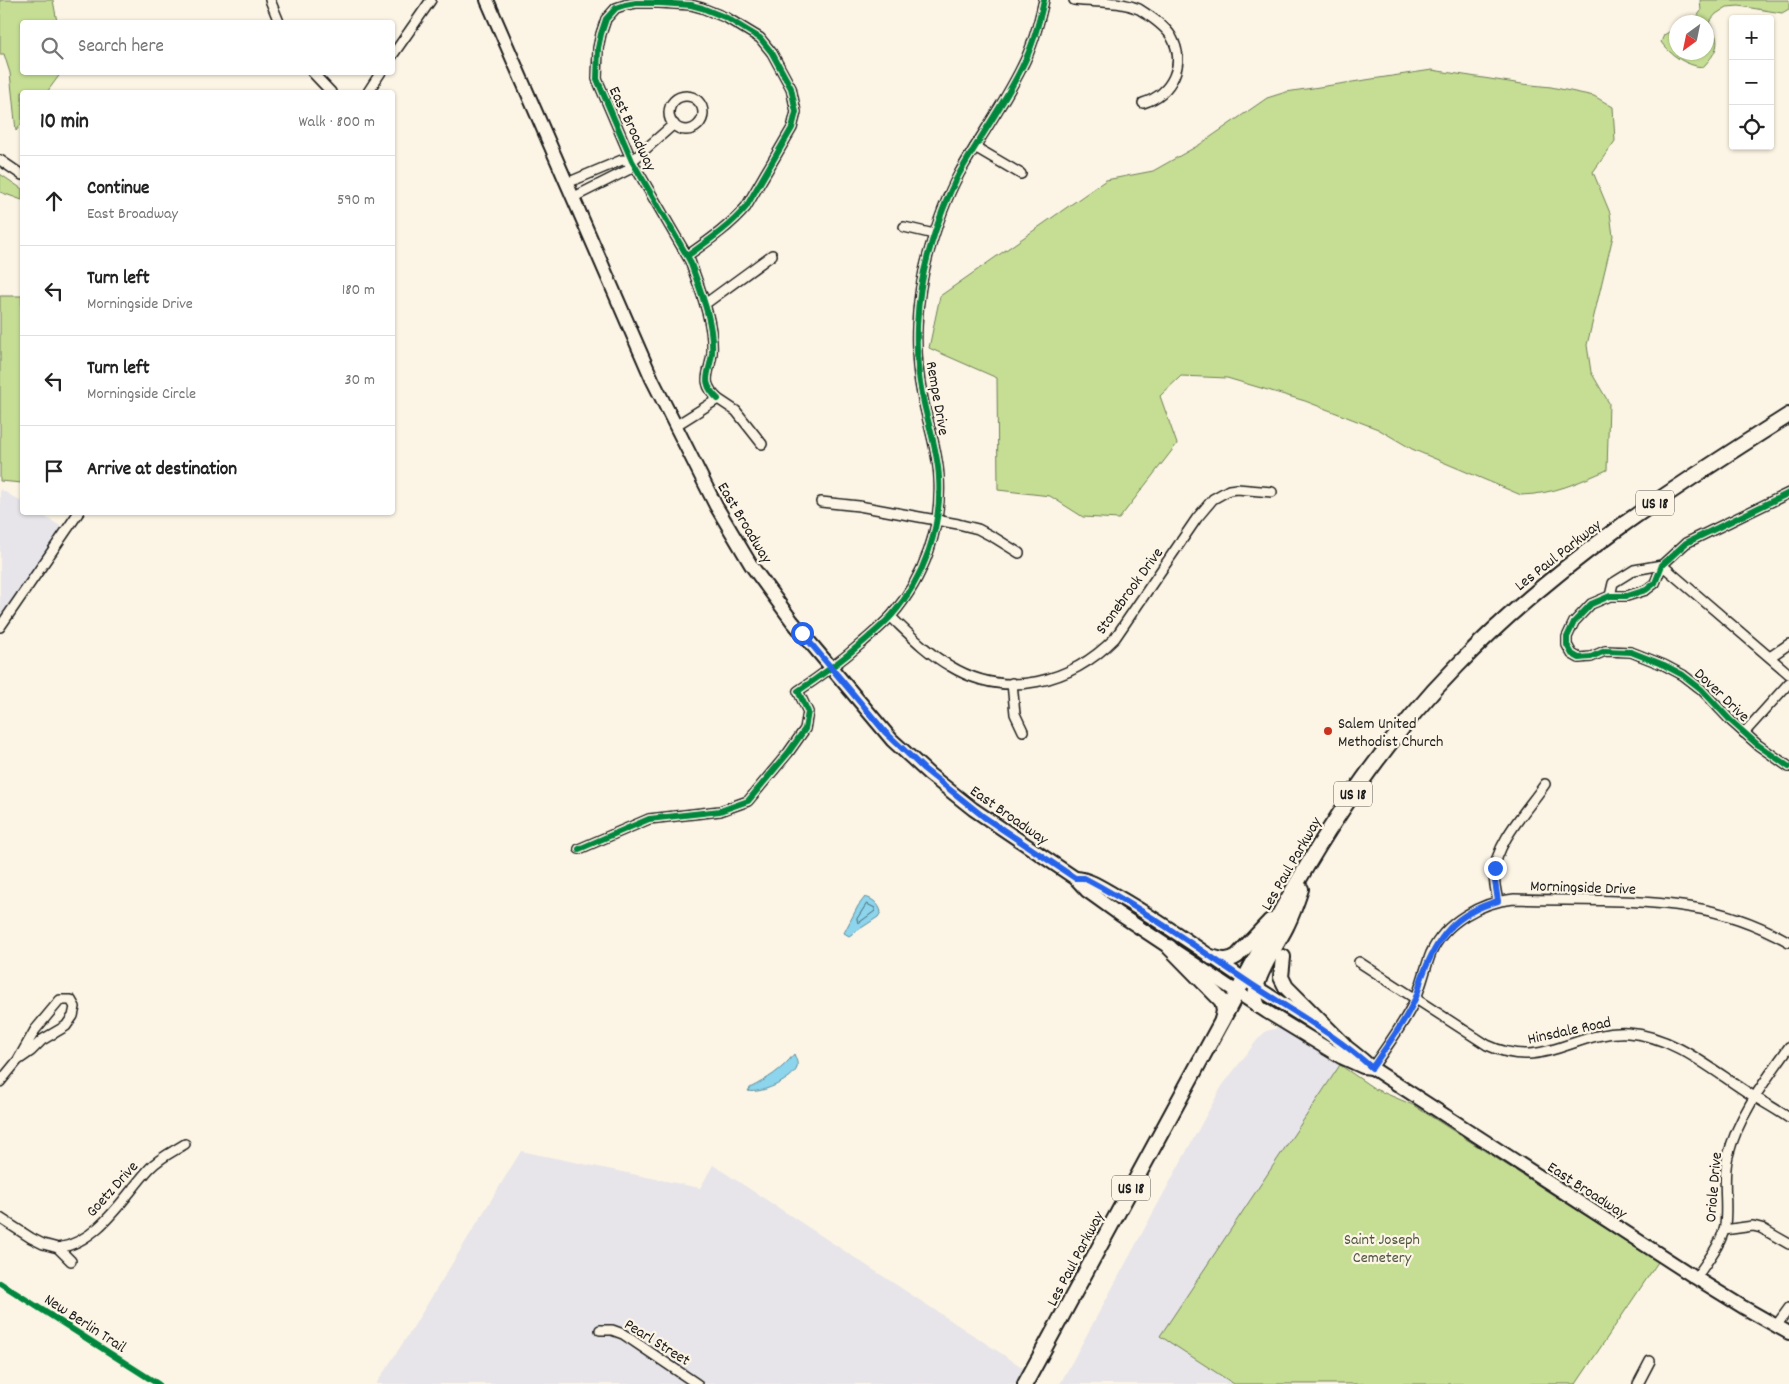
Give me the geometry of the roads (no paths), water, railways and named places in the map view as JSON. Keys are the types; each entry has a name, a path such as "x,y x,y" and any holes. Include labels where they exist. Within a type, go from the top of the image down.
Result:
{"main road":[{"name":"East Broadway","path":"487,0 574,197 587,231 675,426 716,506 747,559 788,618 885,732 929,774 984,817 1075,878 1087,890 1119,914 1258,1006 1346,1060 1363,1067 1372,1068"},
{"name":"Les Paul Parkway","path":"1025,1384 1238,992 1255,986 1286,904 1308,864 1345,805 1400,732 1445,679 1502,621 1562,569 1622,525 1789,415"},
{"path":"1258,1006 1254,999 1255,986 1295,907 1308,864"},
{"name":"East Broadway","path":"1075,878 1084,878 1130,903 1344,1045 1372,1068 1696,1278 1783,1321 1789,1332"},
{"path":"1211,956 1221,961 1233,959 1286,904"},
{"path":"1169,947 1222,1001 1224,1011 1222,1022"},
{"path":"1283,957 1281,977 1286,987 1344,1045"}],"street":[{"path":"270,0 278,20"},
{"path":"395,52 431,0"},
{"name":"Rempe Drive","path":"579,849 649,819 720,811 748,801 788,753 805,729 808,712 798,692 831,669 891,617 921,570 937,520 939,478 936,453 921,391 917,364 920,298 928,257 945,203 975,147 1023,66 1036,32 1044,0"},
{"path":"1074,0 1111,1 1128,5 1155,19 1171,36 1178,56 1176,73 1172,82 1161,94 1143,103"},
{"name":"East Broadway","path":"687,256 719,232 746,207 792,128 796,112 793,95 786,76 765,44 727,18 691,5 636,3 625,5 612,11 606,19 601,34 597,80 632,161 687,256 705,304 712,351 706,381 708,388 718,399"},
{"path":"315,75 329,90"},
{"path":"369,90 379,75"},
{"path":"574,197 628,170 632,161 674,124"},
{"path":"975,147 1022,174"},
{"path":"0,160 20,174"},
{"path":"567,183 622,160 632,161"},
{"path":"904,227 934,234"},
{"path":"705,304 772,255"},
{"path":"675,426 718,399 736,411 762,444"},
{"name":"Stonebrook Drive","path":"891,617 925,649 952,667 981,679 1012,683 1042,681 1062,675 1084,664 1102,651 1124,626 1197,518 1213,499 1229,490 1272,492"},
{"path":"1662,565 1634,570 1613,583 1610,596 1627,596 1646,590 1655,583 1662,565 1686,543 1789,493"},
{"path":"820,502 859,506 937,520 978,530 1019,553"},
{"path":"0,627 77,515"},
{"path":"1662,565 1789,674"},
{"name":"Dover Drive","path":"1610,596 1591,604 1574,622 1567,637 1566,645 1572,654 1579,658 1591,657 1605,651 1631,652 1664,665 1683,675 1701,689 1758,746 1789,767"},
{"path":"1770,657 1789,644"},
{"path":"1012,683 1015,714 1023,731"},
{"path":"1744,733 1789,683"},
{"path":"1498,901 1494,875 1506,838 1545,784"},
{"name":"Morningside Drive","path":"1372,1068 1416,999 1432,952 1445,932 1457,921 1488,904 1514,900 1598,901 1691,907 1744,922 1773,933 1789,942"},
{"name":"Hinsdale Road","path":"1359,962 1487,1045 1510,1053 1535,1054 1550,1052 1579,1041 1612,1033 1644,1035 1690,1055 1789,1118"},
{"path":"0,1082 18,1060 46,1015 60,1000 71,1000 75,1008 73,1016 66,1026 42,1040 18,1060"},
{"name":"Oriole Drive","path":"1696,1278 1717,1245 1724,1230 1728,1156 1740,1122 1789,1047"},
{"name":"Goetz Drive","path":"58,1248 68,1246 89,1235 116,1211 151,1166 185,1144"},
{"path":"0,1218 31,1238 58,1248 71,1261"},
{"path":"1724,1230 1753,1226 1761,1228 1789,1244"},
{"path":"1783,1321 1789,1308"},
{"name":"Pearl Street","path":"600,1330 612,1330 623,1334 697,1384"},
{"path":"1638,1384 1650,1361"}],"water":[{"path":"865,897 875,902 881,912 878,917 849,936 844,933 858,906"},
{"path":"794,1054 797,1068 792,1074 767,1089 748,1091 768,1078"}],"place":[{"name":"Salem United Methodist Church","path":"1328,731"}],"park label":[{"name":"Saint Joseph Cemetery","path":"1382,1247"}]}
